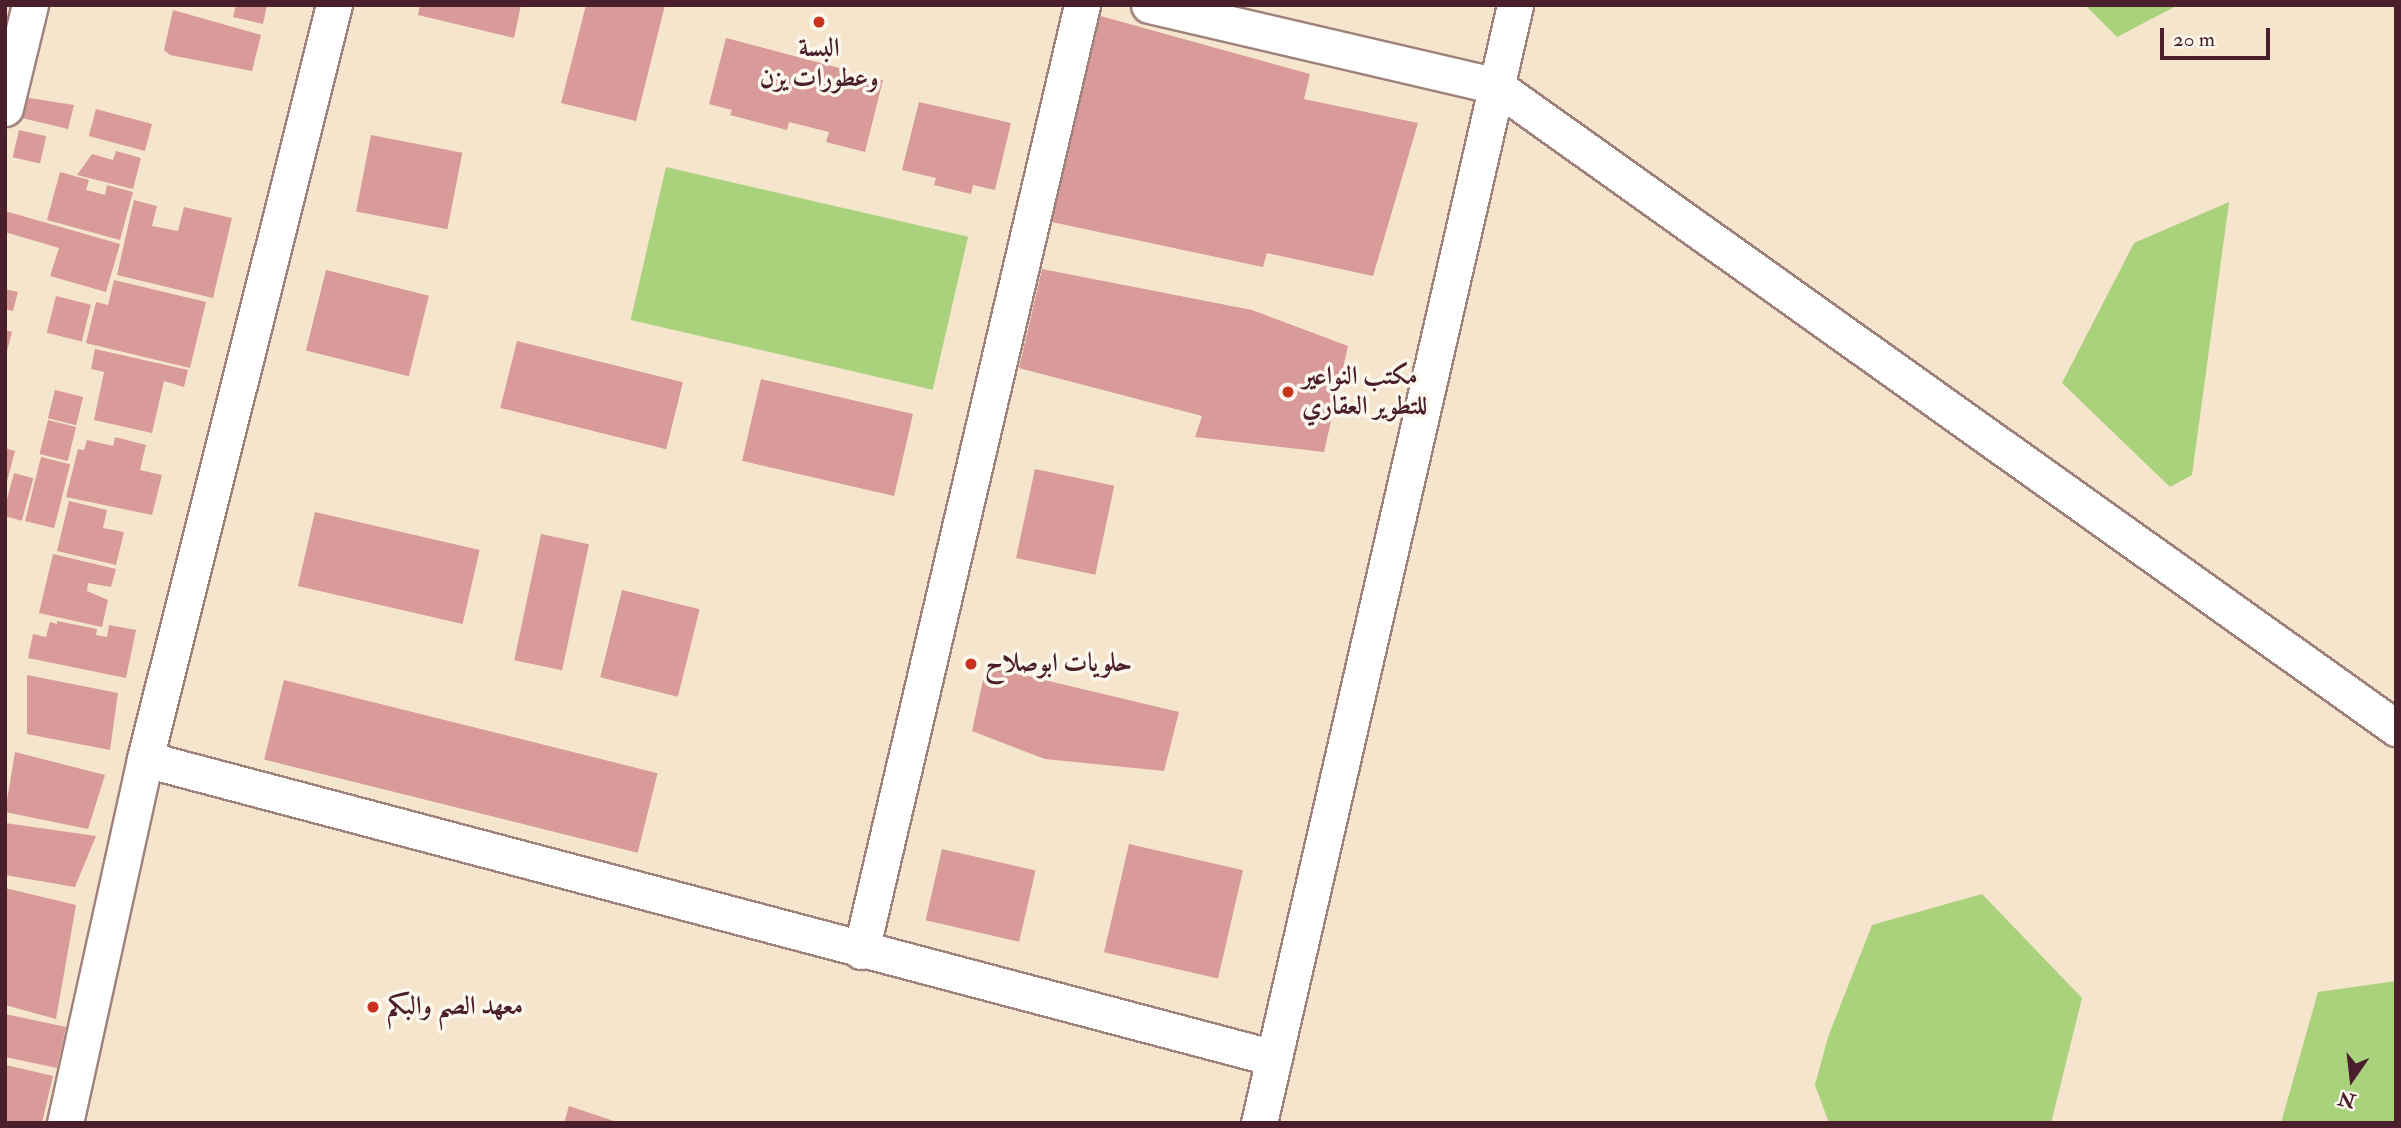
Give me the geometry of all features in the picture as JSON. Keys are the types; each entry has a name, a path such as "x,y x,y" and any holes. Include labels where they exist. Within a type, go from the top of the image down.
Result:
{"street":[{"path":"5,107 30,5"},
{"path":"65,1123 145,759 334,5"},
{"path":"861,951 1082,5"},
{"path":"1149,5 1496,86 2396,728"},
{"path":"1259,1123 1515,5"},
{"path":"145,759 861,951 1274,1058"}],"green space":[{"path":"2085,5 2178,5 2117,37"},
{"path":"666,167 968,237 933,390 631,320"},
{"path":"2229,202 2192,475 2170,487 2062,383 2134,243"},
{"path":"1982,894 2082,998 2051,1123 1829,1123 1815,1085 1828,1037 1872,925"},
{"path":"2396,981 2396,1123 2281,1123 2318,992"}],"building":[{"path":"236,5 267,5 263,24 233,17"},
{"path":"420,5 521,5 514,38 418,15"},
{"path":"586,5 665,5 636,121 561,103"},
{"path":"173,10 261,35 252,71 170,55 164,50"},
{"path":"1097,15 1310,74 1304,99 1418,123 1373,276 1267,253 1263,267 1047,221"},
{"path":"726,38 843,69 841,73 883,80 865,152 826,142 829,132 789,122 787,130 730,115 732,110 709,104"},
{"path":"23,97 74,105 68,129 18,117"},
{"path":"919,102 1011,123 995,190 973,185 971,194 934,185 936,178 902,170"},
{"path":"96,109 152,124 145,151 89,136"},
{"path":"19,130 46,136 40,164 13,157"},
{"path":"371,135 462,153 447,229 356,212"},
{"path":"116,151 141,158 133,189 77,175 92,154 113,160"},
{"path":"60,172 89,180 86,190 105,195 107,185 133,192 120,240 47,220"},
{"path":"134,200 157,206 152,226 178,231 184,207 232,218 213,298 117,275"},
{"path":"5,211 120,244 106,292 50,276 59,248 5,232"},
{"path":"1042,269 1252,310 1348,346 1324,452 1195,437 1202,416 1019,368"},
{"path":"326,270 429,296 409,376 306,351"},
{"path":"114,280 206,302 190,368 86,343 96,302 108,305"},
{"path":"5,289 18,292 13,311 5,309"},
{"path":"56,296 91,305 82,342 47,333"},
{"path":"5,330 12,332 6,355 5,355"},
{"path":"517,341 683,382 666,449 500,408"},
{"path":"95,349 188,370 184,387 164,381 152,433 94,420 104,372 91,369"},
{"path":"761,379 913,414 894,496 742,461"},
{"path":"55,390 83,397 76,425 48,418"},
{"path":"48,420 76,427 68,461 40,454"},
{"path":"115,437 146,445 140,470 162,475 152,515 66,497 78,449 84,450 87,440 113,446"},
{"path":"5,448 15,451 6,485 5,485"},
{"path":"41,457 70,464 54,528 25,521"},
{"path":"1035,469 1114,486 1095,575 1016,558"},
{"path":"14,473 33,478 22,521 5,516"},
{"path":"69,501 107,510 103,528 124,532 116,565 57,551"},
{"path":"315,512 480,550 463,624 298,586"},
{"path":"541,534 589,544 562,670 514,660"},
{"path":"53,554 116,569 111,587 88,583 87,591 108,600 102,627 39,613"},
{"path":"622,590 700,609 678,697 600,677"},
{"path":"57,621 97,629 96,635 107,637 109,625 136,630 126,678 28,658 33,634 46,637 50,622 57,624"},
{"path":"986,666 1179,712 1164,771 1045,759 972,731"},
{"path":"27,675 118,693 110,750 27,734"},
{"path":"284,680 658,773 638,853 264,760"},
{"path":"15,752 105,775 88,829 5,812"},
{"path":"5,823 96,836 75,887 5,875"},
{"path":"1129,844 1243,870 1218,978 1104,952"},
{"path":"942,849 1036,871 1019,942 926,920"},
{"path":"5,888 76,905 56,1019 5,1005"},
{"path":"5,1014 66,1027 57,1068 5,1057"},
{"path":"6,1065 53,1076 42,1123 5,1123"},
{"path":"569,1106 617,1122 617,1123 564,1123"}],"place":[{"name":"البسة وعطورات يزن","path":"819,22"},
{"name":"مكتب النواعير للتطوير العقاري","path":"1288,392"},
{"name":"حلويات ابوصلاح","path":"971,664"},
{"name":"معهد الصم والبكم","path":"373,1007"}]}
